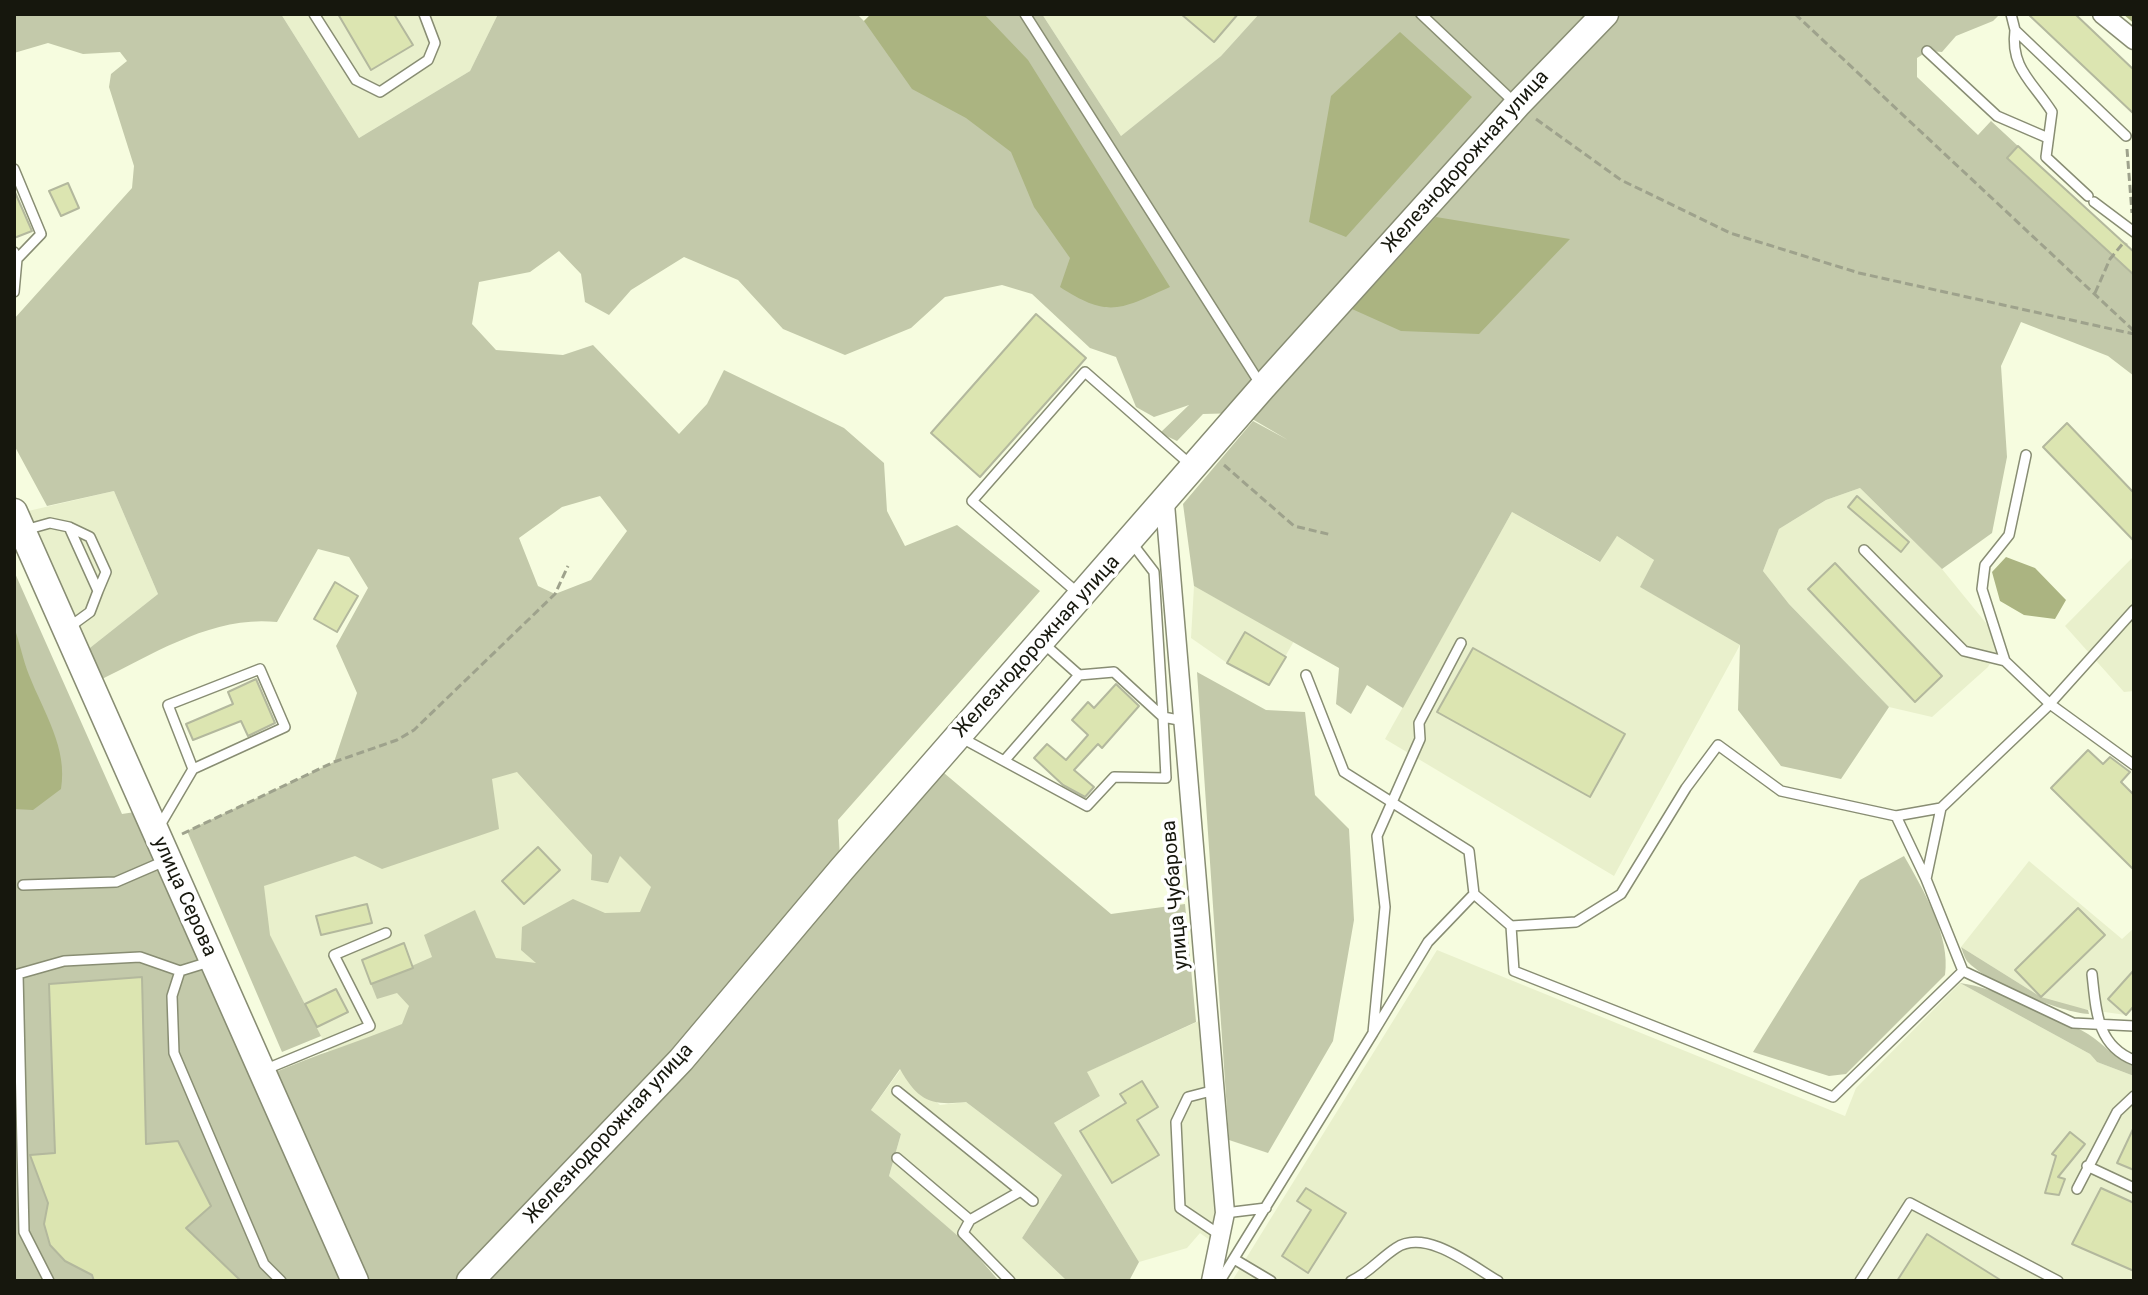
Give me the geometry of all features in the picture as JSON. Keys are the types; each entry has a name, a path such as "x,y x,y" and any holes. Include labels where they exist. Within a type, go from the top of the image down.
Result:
{"street":[{"name":"Железнодорожная улица","path":"470,1281 681,1060 957,736 1165,504 1262,388 1517,105 1605,14"},
{"path":"2102,14 2134,40"},
{"name":"улица Чубарова","path":"1165,504 1225,1213 1211,1281"},
{"name":"улица Серова","path":"18,521 355,1281"}],"lane":[{"path":"314,14 356,80 380,92 428,60 435,43 424,14"},
{"path":"1025,14 1262,388"},
{"path":"1421,14 1517,105"},
{"path":"2011,14 2015,30 2012,50 2018,66 2052,112 2046,157 2091,199 2134,231"},
{"path":"2015,30 2126,136"},
{"path":"1927,51 1997,116 2048,138"},
{"path":"14,169 41,234 16,256 14,292"},
{"path":"1082,597 972,501 1085,372 1202,460"},
{"path":"2026,455 2009,535 1985,565 1983,577 1982,589 2005,661 2050,704 2134,765"},
{"path":"18,521 69,527 90,537 106,572 90,612 65,630"},
{"path":"69,527 98,591"},
{"path":"957,736 1087,806 1114,777 1166,778 1154,572 1131,542"},
{"path":"1864,550 1964,651 2005,661"},
{"path":"1306,675 1344,772 1469,851 1474,894 1511,926 1576,922 1621,894 1686,788 1718,745 1781,791 1896,816 1941,808 2050,704 2134,610"},
{"path":"1042,642 1079,675"},
{"path":"1373,1033 1385,907 1377,836 1420,739 1419,723 1461,643"},
{"path":"23,885 116,882 161,846 193,769 285,727 260,669 168,705 193,769"},
{"path":"1004,761 1079,675 1114,672 1163,717 1184,721"},
{"path":"1926,879 1941,808"},
{"path":"1896,816 1926,879 1963,971 2073,1023 2134,1026"},
{"path":"1220,1281 1428,942 1474,894"},
{"path":"1511,926 1514,971 1833,1097 1963,971"},
{"path":"261,1071 370,1026 334,955 386,933"},
{"path":"49,1281 24,1232 18,974 64,961 140,957 180,971 212,961"},
{"path":"180,971 172,996 174,1053 264,1264 281,1281"},
{"path":"2092,974 2098,1025 2114,1050 2134,1060"},
{"path":"1215,1090 1188,1097 1176,1122 1180,1208 1220,1235"},
{"path":"897,1091 1033,1201"},
{"path":"2077,1189 2117,1112 2134,1096"},
{"path":"897,1158 970,1220"},
{"path":"2087,1166 2134,1188"},
{"path":"1010,1281 963,1233 970,1220 1019,1192"},
{"path":"1860,1281 1910,1203 2058,1281"},
{"path":"1225,1213 1266,1208"},
{"path":"1351,1281 1368,1273 1398,1246 1430,1243 1498,1281"},
{"path":"1234,1259 1271,1281"}],"path":[{"path":"1795,14 2095,293 2134,333"},
{"path":"1517,105 1621,180 1730,233 1859,273 2134,333"},
{"path":"2095,293 2110,259 2134,231 2126,136"},
{"path":"1202,460 1294,526 1332,535"},
{"path":"161,846 334,762 397,740 414,730 555,594 568,566"}],"shaded area":[{"path":"14,14 281,14 359,138 470,71 498,14 857,14 864,21 871,14 1042,14 1121,136 1221,56 1259,14 2000,14 1993,21 1956,36 1942,52 1928,51 1917,58 1917,77 1978,135 1991,121 2018,146 2008,158 2109,251 2119,239 2128,244 2116,259 2134,275 2134,376 2108,356 2021,322 2001,366 2007,457 1992,533 1942,569 1860,488 1826,500 1779,529 1763,571 1789,604 1889,707 1841,779 1781,766 1738,710 1740,645 1640,587 1654,560 1617,536 1600,562 1512,512 1403,708 1367,685 1351,714 1336,704 1339,668 1194,586 1183,504 1253,421 1288,440 1242,413 1203,414 1177,441 1160,433 1189,405 1154,417 1136,407 1116,357 1090,348 1032,294 1002,285 945,297 911,328 845,355 783,329 738,280 684,257 631,290 609,315 585,302 581,274 559,251 530,272 479,282 472,324 496,350 563,355 593,345 679,434 707,404 724,370 844,428 884,463 887,511 905,546 957,525 1040,591 838,820 840,859 675,1056 462,1281 365,1281 271,1074 402,1024 409,1006 397,993 377,999 371,984 432,957 424,935 475,910 496,958 536,963 521,950 522,927 573,899 605,913 640,912 651,887 620,856 608,883 591,880 592,855 517,772 492,779 499,829 382,869 355,856 264,886 270,935 321,1036 282,1052 187,831 334,762 357,693 336,646 368,588 349,557 318,549 277,622 254,621 208,630 100,680 86,651 158,594 114,491 47,506 14,445 14,319 132,188 134,166 109,87 111,74 127,61 120,52 83,54 48,43 14,53","holes":["600,496 627,531 591,580 555,594 538,586 519,538 562,507"]},
{"path":"281,14 498,14 470,71 359,138"},
{"path":"871,14 984,14 1028,60 1170,287 1127,305 1103,307 1060,287 1070,258 1034,207 1011,152 966,118 912,89 864,21"},
{"path":"1042,14 1259,14 1221,56 1121,136"},
{"path":"1400,32 1472,97 1346,237 1309,222 1331,96"},
{"path":"1436,217 1570,239 1479,334 1401,331 1352,309"},
{"path":"1860,488 1942,569 1990,628 1996,652 1988,667 1932,717 1889,707 1789,604 1763,571 1779,529 1826,500"},
{"path":"114,491 158,594 86,651 24,512"},
{"path":"1512,512 1599,562 1617,536 1654,560 1641,587 1740,645 1614,876 1385,739"},
{"path":"2134,556 2134,691 2124,692 2065,626"},
{"path":"2006,557 2035,568 2066,600 2055,619 2024,615 2000,601 1992,572"},
{"path":"14,571 122,814 135,812 345,1281 14,1281"},
{"path":"1194,586 1294,641 1269,685 1227,663 1191,638"},
{"path":"14,627 61,759 61,789 33,810 14,809"},
{"path":"579,638 729,914 400,1192 228,853"},
{"path":"1197,672 1266,710 1305,712 1315,795 1349,829 1354,920 1333,1041 1268,1153 1229,1140"},
{"path":"944,773 1111,914 1185,904 1196,1022 1087,1072 1100,1096 1054,1123 1139,1262 1129,1281 1067,1281 1022,1238 1062,1175 966,1102 934,1102 920,1095 900,1069 871,1110 901,1134 889,1176 966,1243 999,1281 488,1281"},
{"path":"1904,856 1940,929 1946,960 1945,975 1846,1074 1829,1076 1753,1052 1860,880"},
{"path":"2029,861 2122,939 2134,928 2134,1007 2126,1015 2069,1007 2041,997 1961,947"},
{"path":"1961,947 2041,997 2088,1010 2089,1014 2045,1003 2008,988 1968,962"},
{"path":"1437,950 1845,1116 1856,1088 1960,983 2090,1054 2097,1062 2134,1076 2134,1281 1232,1281"},
{"path":"1960,983 2008,996 2075,1027 2134,1066 2134,1076 2097,1062 2090,1054"},
{"path":"1208,1017 1218,1246 1200,1233 1187,1248 1139,1262 1054,1123 1100,1096 1086,1072"},
{"path":"901,1069 940,1105 966,1102 1062,1175 1022,1238 1067,1281 1009,1281 889,1176 901,1134 871,1110"}],"building":[{"path":"338,14 394,14 413,45 371,70"},
{"path":"1181,14 1238,14 1214,42"},
{"path":"2028,14 2075,14 2134,70 2134,114"},
{"path":"2018,146 2134,252 2134,275 2007,158"},
{"path":"68,183 79,208 61,216 49,191"},
{"path":"14,190 32,231 14,238"},
{"path":"1036,314 1086,358 980,477 931,433"},
{"path":"2067,423 2134,493 2134,541 2043,447"},
{"path":"1857,496 1909,542 1901,552 1848,507"},
{"path":"1835,563 1942,676 1915,702 1808,589"},
{"path":"335,582 358,596 337,632 314,619"},
{"path":"1245,632 1286,657 1269,685 1227,663"},
{"path":"1473,648 1625,734 1590,797 1437,712"},
{"path":"256,679 275,723 248,736 241,721 193,740 186,724 233,704 228,692"},
{"path":"1116,684 1139,706 1102,748 1098,744 1074,770 1094,787 1085,797 1063,785 1034,758 1047,744 1066,760 1088,735 1072,720 1088,702 1094,708"},
{"path":"2088,750 2103,764 2110,757 2130,772 2121,782 2134,795 2134,870 2051,788"},
{"path":"538,847 560,870 524,904 502,881"},
{"path":"367,904 372,923 321,935 316,916"},
{"path":"2078,908 2105,935 2041,997 2015,970"},
{"path":"404,943 413,968 371,984 362,960"},
{"path":"2134,970 2134,1006 2126,1015 2108,999"},
{"path":"142,977 146,1144 178,1141 211,1206 186,1228 241,1281 94,1281 92,1275 65,1261 50,1245 44,1224 48,1203 30,1155 55,1153 49,984"},
{"path":"336,989 348,1012 317,1027 305,1004"},
{"path":"1142,1081 1158,1107 1137,1120 1159,1155 1112,1183 1080,1131 1126,1103 1120,1094"},
{"path":"2134,1127 2134,1170 2117,1163"},
{"path":"2070,1132 2085,1144 2058,1177 2065,1179 2059,1195 2045,1193 2056,1156 2052,1154"},
{"path":"1306,1188 1346,1213 1308,1273 1282,1256 1311,1210 1297,1201"},
{"path":"2101,1188 2134,1203 2134,1271 2072,1244"},
{"path":"1927,1234 2002,1281 1897,1281"}],"waterway":[{"path":"2127,14 2134,20"}]}
